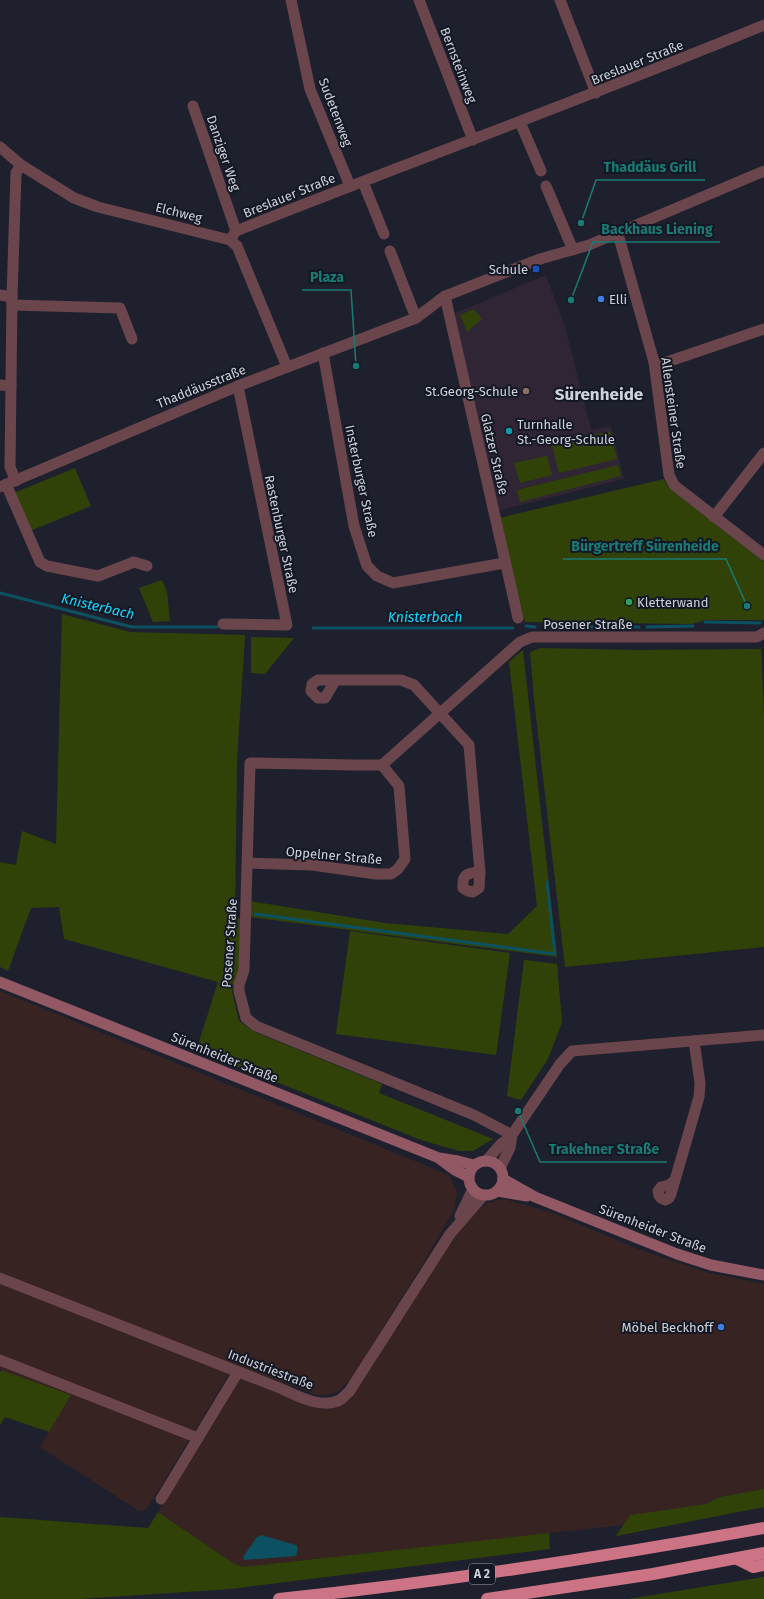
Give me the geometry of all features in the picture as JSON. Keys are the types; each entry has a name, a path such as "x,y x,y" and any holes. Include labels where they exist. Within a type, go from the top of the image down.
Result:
{"highway":[{"name":"A 2","path":"279,1599 458,1577 683,1543 764,1528"},
{"name":"A 2","path":"487,1599 653,1574 764,1553"},
{"path":"737,1559 753,1567 764,1565"}],"main road":[{"name":"Sürenheider Straße","path":"0,982 439,1158 474,1165"},
{"name":"Sürenheider Straße","path":"439,1158 455,1170 469,1177"},
{"path":"487,1160 496,1164 500,1168 503,1179 497,1191 484,1195 473,1189 469,1177 470,1170 474,1165 480,1161 487,1160"},
{"name":"Sürenheider Straße","path":"503,1179 535,1197 677,1254 711,1265 764,1276"},
{"name":"Sürenheider Straße","path":"497,1191 535,1197"}],"street":[{"name":"Sudetenweg","path":"291,0 310,89 350,186"},
{"name":"Bernsteinweg","path":"419,0 473,140"},
{"path":"560,0 596,93"},
{"name":"Breslauer Straße","path":"233,235 350,186 596,93 764,25"},
{"name":"Danziger Weg","path":"193,106 233,235"},
{"path":"520,122 540,171"},
{"name":"Elchweg","path":"0,147 21,165 74,198 98,206 233,235"},
{"path":"21,165 16,173 12,301 10,467 8,484 40,562 47,566 98,576 134,562 147,566"},
{"name":"Thaddäusstraße","path":"8,484 238,386 416,318 445,296 540,258 573,250 618,234 764,171"},
{"path":"363,182 384,234"},
{"path":"546,186 573,250"},
{"name":"Allensteiner Straße","path":"618,234 654,362 669,475 674,485 764,555"},
{"path":"233,235 287,367"},
{"path":"390,251 416,318"},
{"path":"0,295 12,301 120,308 132,338"},
{"name":"Glatzer Straße","path":"445,296 504,563 518,618"},
{"path":"654,362 661,364 764,329"},
{"name":"Insterburger Straße","path":"323,353 354,526 367,566 377,576 393,583 504,563"},
{"path":"0,385 12,386"},
{"name":"Rastenburger Straße","path":"223,624 287,625 238,386"},
{"path":"714,517 764,452"},
{"name":"Posener Straße","path":"512,1136 474,1115 256,1026 246,1018 239,991 239,985 244,970 250,763 382,765 520,642 532,637 757,637 764,633"},
{"path":"335,681 400,680 414,685 469,745 480,872"},
{"name":"Oppelner Straße","path":"248,863 312,865 376,874 391,874 398,869 405,859 399,786 382,765"},
{"path":"487,1160 502,1143 512,1136 560,1064 572,1051 764,1035"},
{"path":"674,1181 699,1097 700,1083 694,1041"},
{"path":"500,1168 510,1148 512,1136"},
{"name":"Industriestraße","path":"0,1278 238,1372 317,1402 327,1403 340,1400 349,1392 454,1227 473,1189"},
{"name":"Industriestraße","path":"454,1227 484,1195"},
{"path":"0,1360 198,1438"},
{"path":"161,1499 238,1372"}],"shaded area":[{"name":"St.Georg-Schule","path":"546,275 566,330 591,430 611,426 624,479 497,511 453,314"},
{"path":"0,991 449,1175 457,1192 454,1210 353,1376 337,1392 328,1395 318,1395 244,1369 0,1272"},
{"path":"504,1199 553,1213 635,1248 709,1273 764,1284 764,1489 720,1497 706,1504 630,1515 623,1525 243,1567 233,1563 158,1512 239,1378 320,1409 331,1409 344,1404 354,1394 442,1255 468,1218 488,1203"},
{"path":"0,1283 229,1374 145,1510 139,1511 40,1447 71,1395 0,1370"}],"green space":[{"path":"474,309 482,319 467,332 460,315"},
{"path":"610,431 617,459 559,473 552,446"},
{"path":"547,456 552,475 520,483 514,463"},
{"path":"618,465 621,476 520,502 517,490"},
{"path":"75,468 91,506 30,531 14,493"},
{"path":"664,479 668,487 764,562 764,620 705,620 692,624 525,622 499,518"},
{"path":"162,580 167,592 170,621 153,622 139,588"},
{"path":"62,614 130,632 245,635 237,761 235,917 242,919 239,969 232,991 239,1021 255,1032 382,1084 379,1093 493,1139 473,1151 459,1151 421,1140 214,1057 207,1048 198,1045 218,982 64,939 59,907 31,908 8,971 0,967 0,862 16,865 22,831 56,844"},
{"path":"251,637 294,638 265,674 251,673"},
{"path":"540,648 637,650 761,649 764,715 764,947 565,967 534,699 530,652"},
{"path":"523,650 557,957 250,917 250,901 385,923 508,934 537,906 509,662"},
{"path":"350,931 510,953 496,1055 336,1034"},
{"path":"524,960 557,964 562,1022 548,1059 521,1100 507,1096"},
{"path":"1,1370 71,1395 49,1432 5,1417 0,1425"},
{"path":"764,1489 764,1507 616,1536 630,1515 706,1504 720,1497"},
{"path":"158,1512 233,1563 243,1567 549,1533 550,1549 231,1589 78,1599 0,1599 0,1517 148,1528"},
{"path":"764,1577 764,1599 628,1599"}],"water":[{"path":"261,1535 296,1545 298,1548 296,1556 244,1560 243,1557 257,1537"}],"waterway":[{"name":"Knisterbach","path":"0,593 132,627 217,627"},
{"name":"Knisterbach","path":"705,622 760,623"},
{"name":"Knisterbach","path":"526,626 535,627"},
{"name":"Knisterbach","path":"647,627 693,626"},
{"name":"Knisterbach","path":"548,627 639,627"},
{"name":"Knisterbach","path":"313,628 513,628"},
{"path":"255,914 555,954 547,882"}],"place":[{"name":"Thaddäus Grill","path":"581,223"},
{"name":"Schule","path":"536,269"},
{"name":"Elli","path":"601,299"},
{"name":"Backhaus Liening","path":"571,300"},
{"name":"Plaza","path":"356,366"},
{"name":"St.Georg-Schule","path":"526,391"},
{"name":"Turnhalle St.-Georg-Schule","path":"509,431"},
{"name":"Kletterwand","path":"629,602"},
{"name":"Bürgertreff Sürenheide","path":"747,606"},
{"name":"Trakehner Straße","path":"518,1111"},
{"name":"Möbel Beckhoff","path":"721,1327"}],"district":[{"name":"Sürenheide","path":"599,394"}]}
